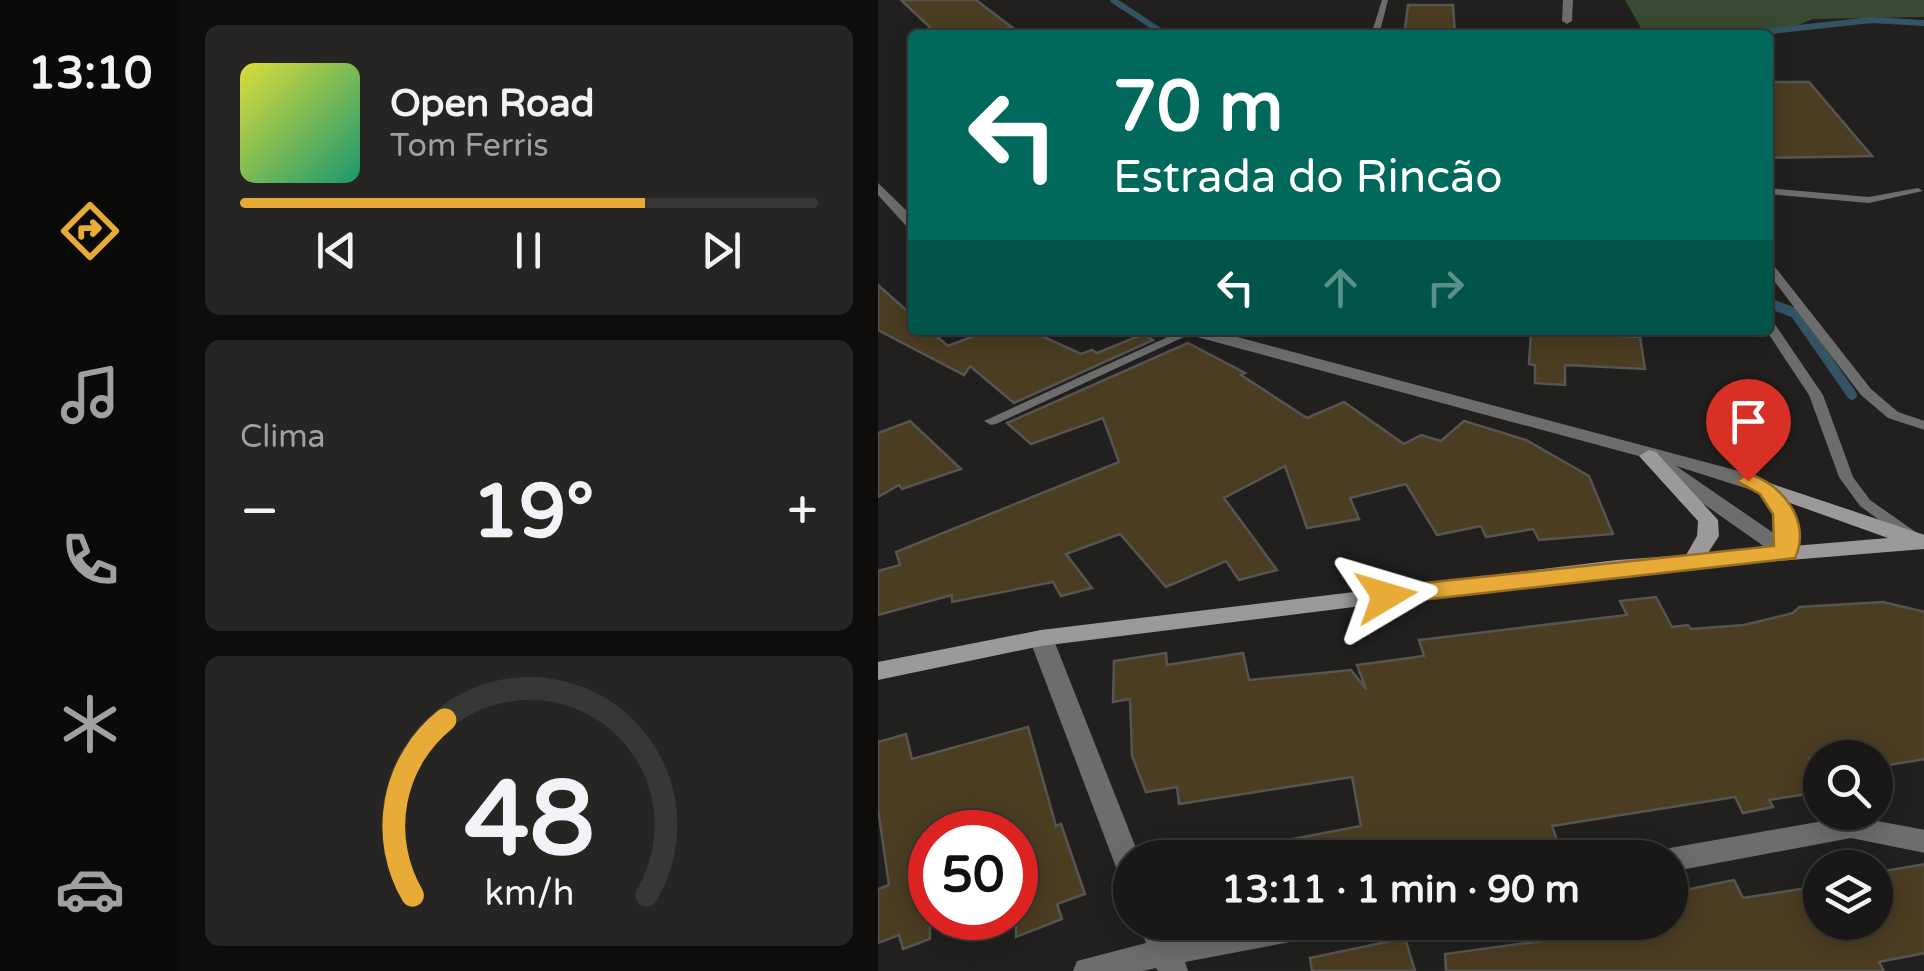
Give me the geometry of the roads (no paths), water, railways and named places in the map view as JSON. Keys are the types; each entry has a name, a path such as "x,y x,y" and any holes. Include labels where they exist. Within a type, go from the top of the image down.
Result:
{"main road":[{"path":"1648,456 1708,520 1708,536 1692,560"},
{"path":"1768,489 1923,544"},
{"path":"878,672 1040,638 1692,560 1923,544"}],"street":[{"path":"1567,21 1568,0"},
{"path":"878,187 908,220"},
{"path":"1210,335 1648,456 1728,474 1768,489 1784,514 1787,552"},
{"path":"1648,456 1787,552"},
{"path":"1040,638 1120,840"},
{"path":"1688,857 1851,828 1924,842"},
{"path":"1088,971 1168,962 1255,940"}],"lane":[{"path":"1377,30 1386,0"},
{"path":"1773,191 1869,200 1918,191"},
{"path":"1773,271 1866,392 1892,415 1924,426"},
{"path":"1773,330 1816,395 1846,476 1865,503 1923,544"},
{"path":"991,421 1181,335"}],"waterway":[{"path":"1113,0 1158,30"},
{"path":"1773,31 1871,20 1925,23"},
{"path":"1773,305 1795,313 1852,395"}]}
